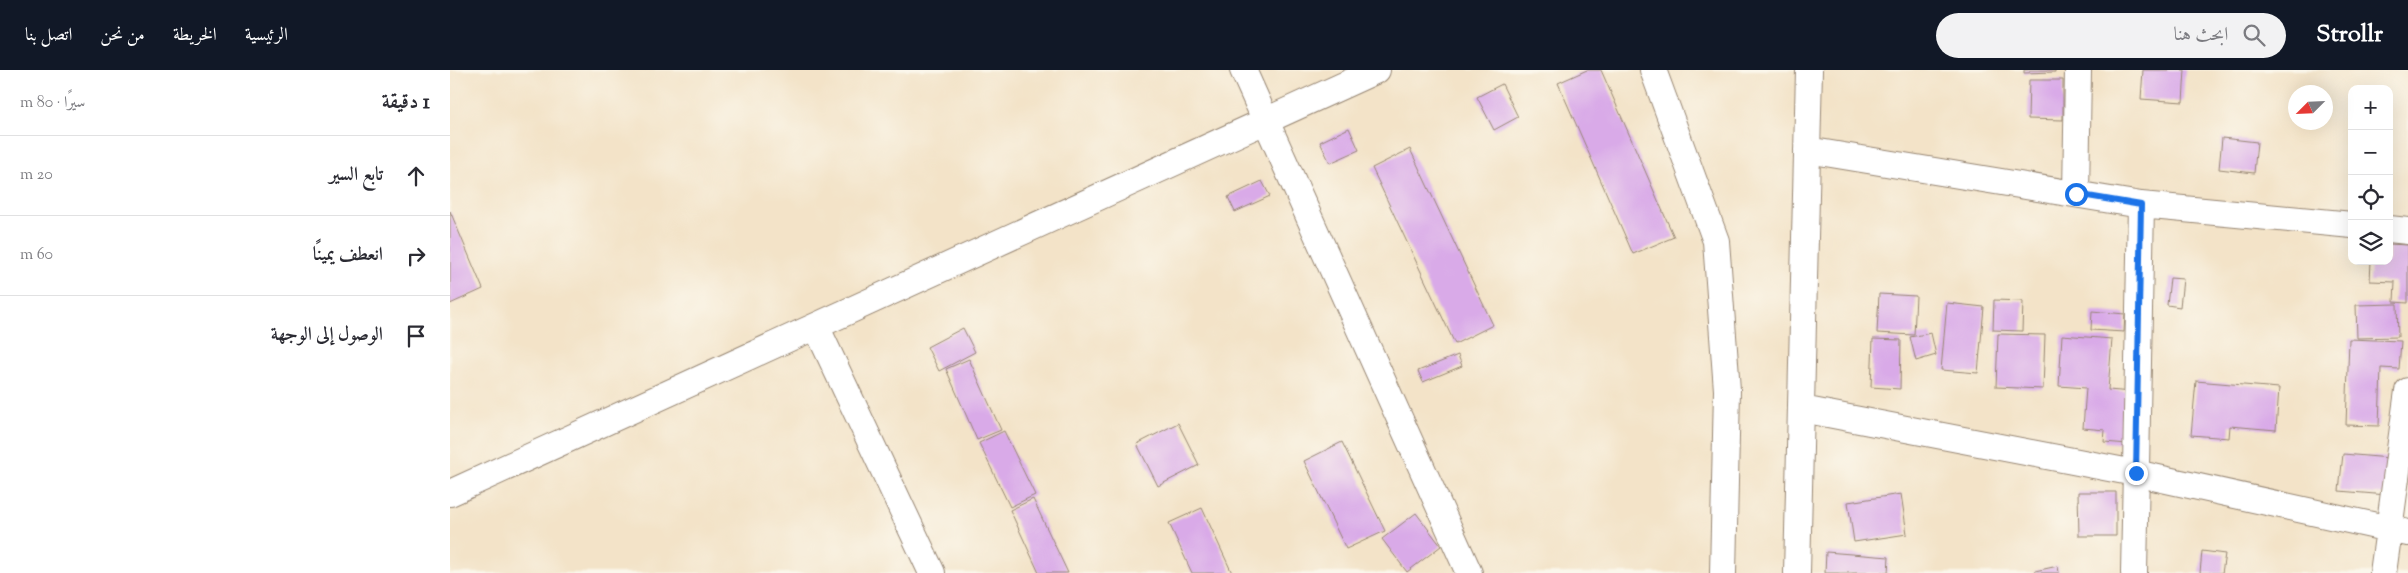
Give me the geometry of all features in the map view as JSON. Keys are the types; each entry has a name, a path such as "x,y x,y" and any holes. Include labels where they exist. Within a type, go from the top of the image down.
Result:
{"street":[{"path":"1243,70 1469,573"},
{"path":"450,493 1377,70"},
{"path":"1653,70 1716,241 1727,390 1723,573"},
{"path":"1797,573 1809,70"},
{"path":"2076,194 2078,70"},
{"path":"1807,150 2141,205 2348,225"},
{"path":"2134,573 2141,205"},
{"path":"2393,229 2408,230"},
{"path":"816,326 932,573"},
{"path":"2383,573 2398,531 2408,391"},
{"path":"1802,409 2136,473 2398,531"}],"building":[{"path":"1587,70 1601,70 1674,237 1633,254 1558,83"},
{"path":"2024,70 2055,70 2055,72 2024,73"},
{"path":"2143,70 2185,70 2183,102 2141,99"},
{"path":"2029,80 2063,80 2063,120 2028,119"},
{"path":"1502,84 1518,117 1494,130 1477,97"},
{"path":"1349,128 1359,150 1330,163 1320,142"},
{"path":"2222,138 2257,142 2254,173 2219,169"},
{"path":"1410,149 1493,325 1455,344 1372,168"},
{"path":"1262,181 1270,196 1235,212 1228,197"},
{"path":"450,211 483,289 450,304"},
{"path":"2393,244 2408,245 2408,303 2394,302 2395,282 2370,281 2371,265 2393,265"},
{"path":"2170,278 2183,279 2180,307 2167,305"},
{"path":"1879,294 1916,296 1914,335 1877,333"},
{"path":"1994,300 2023,301 2022,331 1993,330"},
{"path":"1947,303 1984,307 1978,373 1941,370"},
{"path":"2397,304 2398,337 2357,338 2356,305"},
{"path":"2092,311 2125,314 2124,332 2091,330"},
{"path":"963,328 975,352 939,371 927,347"},
{"path":"1931,333 1936,355 1916,361 1910,337"},
{"path":"1998,334 2045,335 2043,389 1996,387"},
{"path":"2062,335 2112,339 2108,390 2132,392 2128,444 2104,442 2105,430 2083,428 2086,388 2059,386"},
{"path":"1873,339 1901,340 1900,389 1871,387"},
{"path":"2349,339 2401,341 2399,369 2381,368 2379,426 2346,425"},
{"path":"1458,355 1462,366 1423,382 1418,371"},
{"path":"969,359 1001,430 977,440 946,369"},
{"path":"2196,381 2279,388 2276,430 2230,426 2229,438 2191,435"},
{"path":"1178,423 1199,465 1158,486 1137,444"},
{"path":"1004,431 1035,495 1010,507 979,443"},
{"path":"1342,442 1385,531 1346,549 1304,461"},
{"path":"2343,454 2390,458 2387,495 2339,491"},
{"path":"2078,492 2116,492 2116,536 2079,536"},
{"path":"1901,494 1907,534 1854,542 1848,502"},
{"path":"1033,499 1068,573 1039,573 1010,510"},
{"path":"1202,508 1232,573 1192,573 1169,523"},
{"path":"1416,513 1441,546 1407,572 1382,539"},
{"path":"2202,551 2225,554 2222,573 2200,573"},
{"path":"1826,552 1889,557 1888,573 1825,573"},
{"path":"2058,566 2059,573 2036,573 2035,571"}],"route":[{"path":"2076,194 2141,205 2136,473"}]}
